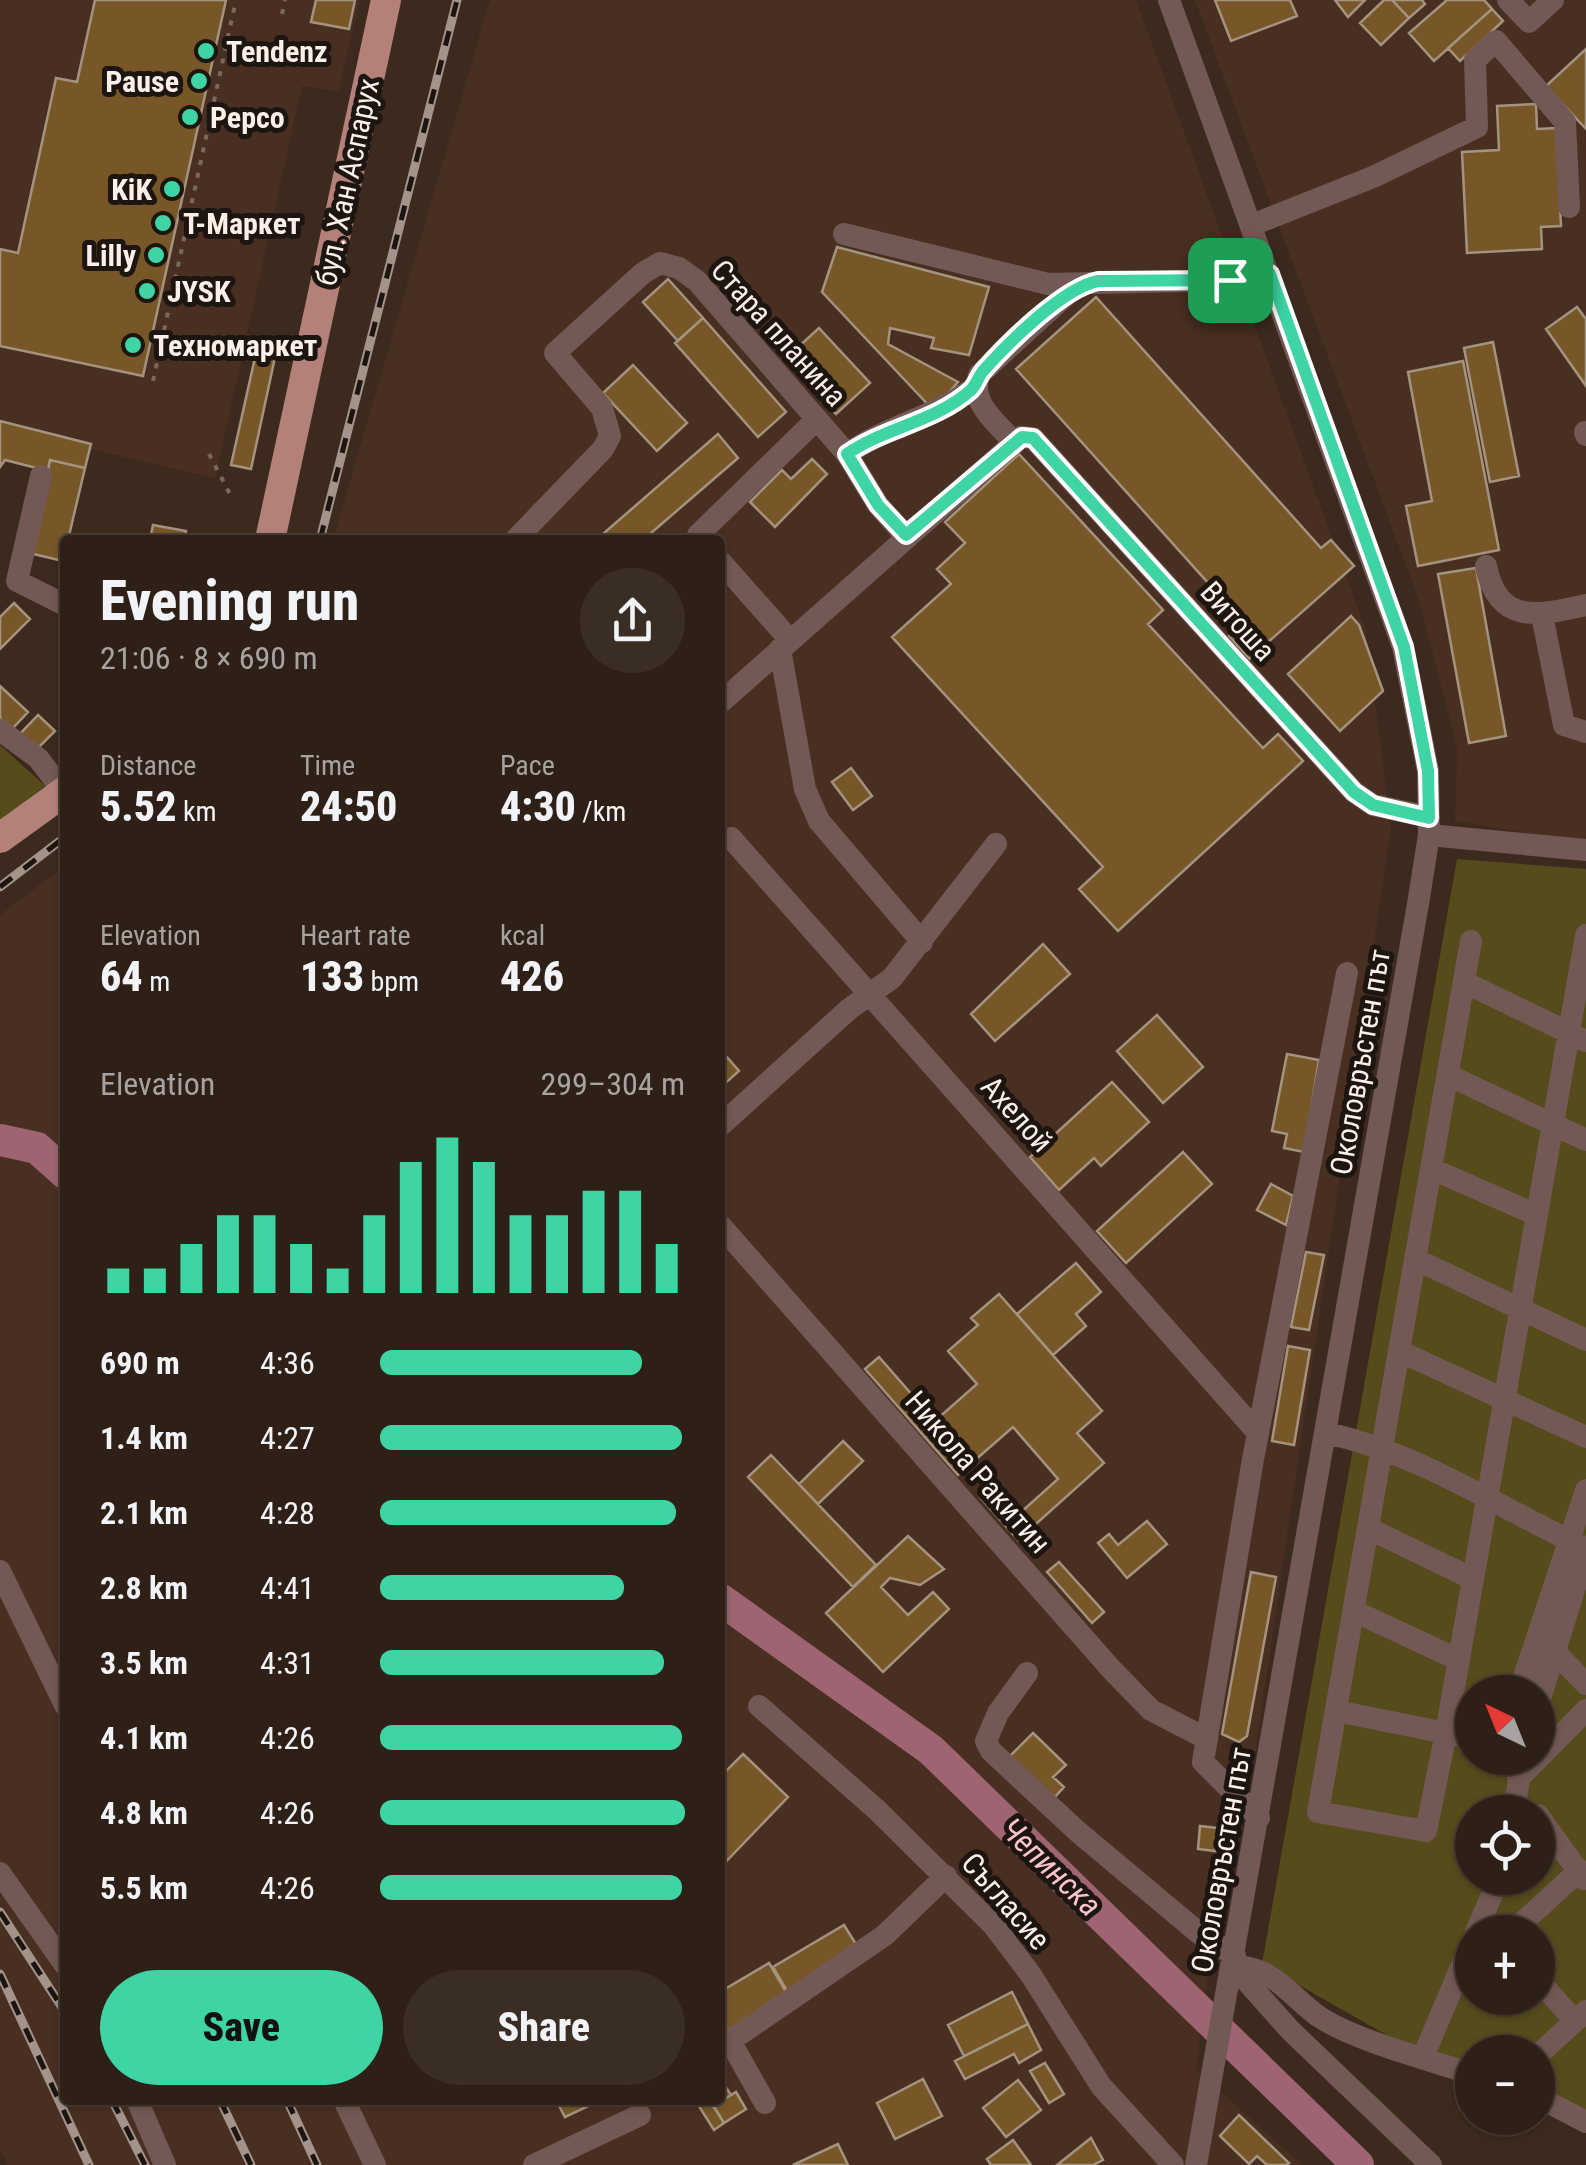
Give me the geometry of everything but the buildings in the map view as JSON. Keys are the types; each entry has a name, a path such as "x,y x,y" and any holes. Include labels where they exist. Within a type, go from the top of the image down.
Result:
{"main road":[{"name":"бул. Хан Аспарух","path":"271,535 386,0"},
{"path":"0,838 60,795"}],"street":[{"name":"Околовръстен път","path":"1169,0 1404,647 1426,756 1429,826 1196,2165"},
{"path":"1508,0 1528,22 1553,0"},
{"path":"1252,225 1374,177 1478,127 1475,60 1496,41 1565,122 1570,207"},
{"path":"844,234 1020,280 1077,285 1098,281 1230,280 1270,274"},
{"name":"Стара планина","path":"520,535 603,449 610,436 602,408 555,352 643,273 660,263 679,268 696,281 847,454 878,505 906,535"},
{"path":"847,454 872,437 930,417 975,387 990,364 1077,285"},
{"name":"Витоша","path":"975,387 978,401 1018,440 1033,438 1050,453 1354,792 1373,805 1429,826 1586,850"},
{"path":"698,535 741,488 817,419"},
{"path":"725,698 1018,440"},
{"path":"41,476 17,581 60,603"},
{"path":"1486,566 1501,602 1516,611 1542,614 1586,605"},
{"path":"725,567 784,644 804,790 819,820 922,942"},
{"path":"1542,614 1564,725 1586,732"},
{"path":"0,730 38,758 60,787"},
{"name":"Ахелой","path":"730,838 1258,1433"},
{"path":"725,1121 848,1010 869,997 922,942 996,844"},
{"path":"1471,941 1318,1812 1426,1831 1553,1124 1578,1036 1586,935"},
{"path":"1259,1818 1203,1762 1258,1433 1348,973"},
{"path":"1464,982 1578,1036"},
{"path":"1448,1075 1586,1140"},
{"path":"1432,1169 1537,1215"},
{"name":"Никола Ракитин","path":"725,1231 1112,1670 1152,1710 1207,1739"},
{"path":"1415,1259 1586,1340"},
{"path":"1399,1351 1586,1437"},
{"path":"1326,1433 1382,1446 1580,1547"},
{"path":"1547,1675 1580,1547 1586,1490"},
{"path":"1368,1528 1473,1580"},
{"path":"1525,1675 1580,1547"},
{"path":"0,1571 60,1695"},
{"path":"1354,1611 1459,1660"},
{"path":"1554,1651 1586,1684"},
{"path":"1027,1673 998,1713 986,1741 1000,1762 1200,1934 1290,2030 1432,2165"},
{"name":"Съгласие","path":"759,1706 946,1876 994,1926 1110,2098 1173,2165"},
{"path":"1518,1785 1586,1710"},
{"path":"1336,1711 1455,1735"},
{"path":"1534,1915 1584,1877 1555,1839"},
{"path":"0,1872 60,1958"},
{"path":"765,2103 730,2041 886,1935 946,1876"},
{"path":"1233,1969 1252,1966 1270,1974 1322,2019 1455,2068"},
{"path":"1423,2057 1455,1988"},
{"path":"1555,1994 1581,2016 1555,2040"},
{"path":"139,2105 165,2165"},
{"path":"346,2105 374,2165"},
{"path":"1555,2106 1586,2122"},
{"path":"534,2165 640,2115"}],"path":[{"path":"154,380 236,0"},
{"path":"277,0 285,1 282,14"},
{"path":"210,454 232,498"}],"shaded area":[{"path":"0,0 360,0 338,91 302,86 215,478 0,428"},
{"path":"490,0 1136,0 1366,631 1391,827 1255,1754 1218,1898 1196,2070 1302,2165 8,2165 0,2149 0,915 60,870 60,2105 725,2105 725,535 334,535"},
{"path":"1195,0 1586,0 1586,843 1455,821 1457,749 1420,603"},
{"path":"0,745 45,786 0,820"},
{"path":"1457,859 1586,869 1586,2131 1555,2111 1555,2035 1455,2035 1455,2068 1420,2054 1262,1964"}],"waterway":[{"name":"Чепинска","path":"0,1140 37,1148 60,1169"},
{"name":"Чепинска","path":"725,1603 931,1750 1358,2165"}],"railway":[{"path":"321,535 457,0"},
{"path":"0,887 60,841"},
{"path":"0,1912 60,2004"},
{"path":"0,1974 60,2103"},
{"path":"61,2105 89,2165"},
{"path":"115,2105 145,2165"},
{"path":"222,2105 251,2165"},
{"path":"289,2105 317,2165"}],"place":[{"name":"Tendenz","path":"206,51"},
{"name":"Pause","path":"199,81"},
{"name":"Pepco","path":"190,117"},
{"name":"KiK","path":"172,189"},
{"name":"Т-Маркет","path":"163,223"},
{"name":"Lilly","path":"156,255"},
{"name":"JYSK","path":"147,291"},
{"name":"Техномаркет","path":"133,345"}],"route":[{"path":"1270,274 1404,647 1428,771 1429,818 1373,805 1354,792 1033,438 1022,437 906,535 878,505 847,454 872,437 930,417 975,387 979,375 990,364 1077,285 1098,281 1230,280 1270,274"}]}
